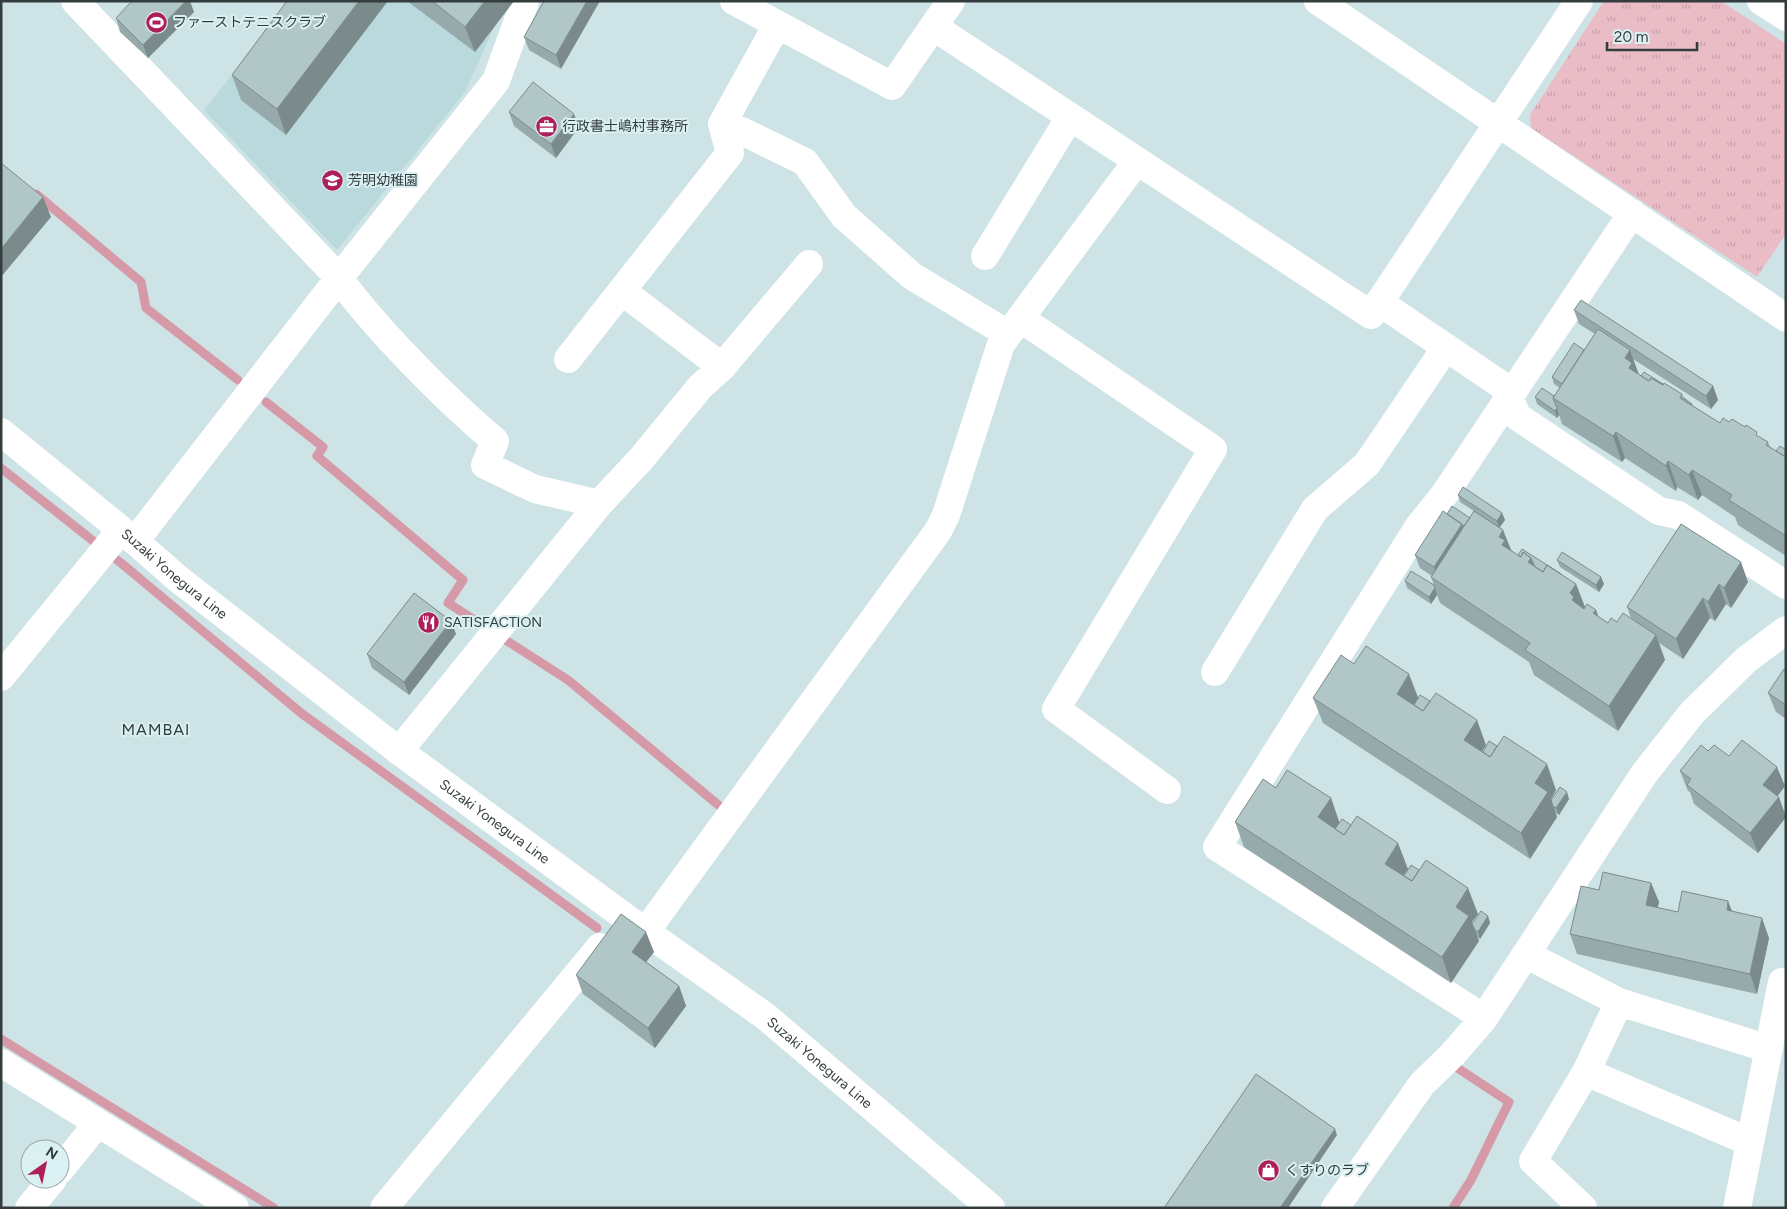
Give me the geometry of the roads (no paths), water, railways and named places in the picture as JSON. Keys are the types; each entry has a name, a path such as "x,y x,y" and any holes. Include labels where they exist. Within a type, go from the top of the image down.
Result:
{"street":[{"path":"75,1 339,278 351,296 405,356 457,409 495,441 485,465 535,489 599,504"},
{"path":"1,677 339,278 496,81 525,1"},
{"path":"734,1 777,26 892,86 951,1"},
{"path":"1318,1 1786,318"},
{"path":"934,27 1371,315 1579,1"},
{"path":"1761,1 1786,17"},
{"path":"568,359 730,153 722,124 777,26"},
{"path":"985,256 1070,117"},
{"path":"722,124 744,132 805,162 844,216 912,276 1014,326 1212,449 1056,709 1167,790"},
{"path":"384,1208 636,924 938,531 946,515 1001,344 1137,161"},
{"path":"1484,1018 1217,847 1419,526 1444,495 1632,213"},
{"path":"399,751 599,504 641,459 700,387 722,367 809,264"},
{"path":"622,291 722,367"},
{"path":"1379,302 1503,386 1518,416 1659,510 1678,515 1786,585"},
{"path":"1215,672 1315,509 1367,464 1446,347"},
{"name":"Suzaki Yonegura Line","path":"1,432 117,542 177,578 399,751 636,924 766,1016 991,1208"},
{"path":"1335,1208 1422,1084 1454,1054 1484,1018 1644,774 1692,712 1746,660 1786,630"},
{"path":"1527,955 1618,1002 1769,1049"},
{"path":"1737,1208 1782,982"},
{"path":"1583,1208 1533,1161 1586,1072 1618,1002"},
{"path":"1,1063 235,1208"},
{"path":"1586,1072 1750,1142"},
{"path":"70,1158 98,1123"},
{"path":"29,1208 45,1189"}],"waterway":[{"path":"36,194 141,282 146,308 238,380"},
{"path":"266,402 323,447 317,456 463,580 448,603 568,680 722,808"},
{"path":"1,468 121,563 301,713 597,928"},
{"path":"1,1039 274,1208"},
{"path":"1453,1208 1471,1180 1509,1102 1459,1069"}],"place":[{"name":"ファーストテニスクラブ","path":"157,22"},
{"name":"行政書士嶋村事務所","path":"546,126"},
{"name":"芳明幼稚園","path":"332,180"},
{"name":"SATISFACTION","path":"428,622"},
{"name":"くすりのラブ","path":"1269,1170"}],"district":[{"name":"MAMBAI","path":"156,729"}]}
